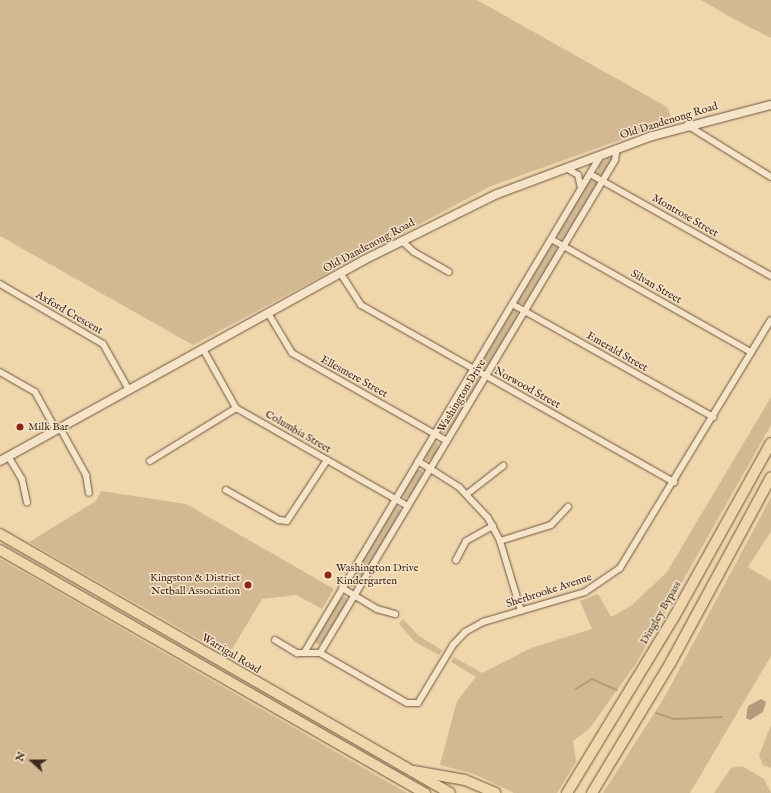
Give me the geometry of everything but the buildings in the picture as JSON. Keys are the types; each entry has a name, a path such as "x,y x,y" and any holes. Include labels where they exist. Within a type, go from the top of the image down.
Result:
{"highway":[{"name":"Dingley Bypass","path":"567,793 674,617 771,443"},
{"path":"592,793 671,662 771,477"},
{"name":"Warrigal Road","path":"0,534 450,793"},
{"path":"0,550 425,793"},
{"path":"410,771 465,780 495,793"}],"main road":[{"name":"Old Dandenong Road","path":"0,460 402,241 497,194 564,167 617,148 687,126 771,105"}],"street":[{"path":"687,126 771,177"},
{"name":"Washington Drive","path":"318,653 354,596 603,181 615,160 617,148"},
{"name":"Washington Drive","path":"304,653 602,153"},
{"path":"564,167 578,175 580,190"},
{"name":"Montrose Street","path":"590,174 771,276"},
{"name":"Silvan Street","path":"551,238 752,352"},
{"path":"402,241 414,252 449,272"},
{"name":"Norwood Street","path":"341,274 361,305 674,482"},
{"name":"Axford Crescent","path":"0,284 103,344 129,390"},
{"name":"Emerald Street","path":"512,304 713,418"},
{"name":"Ellesmere Street","path":"268,313 292,353 447,441"},
{"name":"Sherbrooke Avenue","path":"318,653 406,703 416,704 460,636 477,625 586,592 615,573 674,482 771,320"},
{"path":"150,461 236,408 203,349"},
{"path":"0,372 34,392 86,475 89,493"},
{"name":"Columbia Street","path":"236,408 408,506"},
{"path":"8,456 22,479 27,502"},
{"path":"226,490 279,520 287,521 326,460"},
{"path":"418,461 467,494 493,526 500,541 522,611"},
{"path":"467,494 503,466"},
{"path":"500,541 556,522 568,506"},
{"path":"456,560 466,541 493,526"},
{"path":"342,588 354,596 395,614"},
{"path":"275,640 304,653 318,653"}],"shaded area":[{"path":"0,0 477,0 667,107 673,121 491,186 193,345 0,236"},
{"path":"701,0 771,0 771,38 734,19"},
{"path":"609,157 612,158 604,174 597,174 600,163"},
{"path":"595,180 597,185 565,238 561,240 557,234 589,181"},
{"path":"556,245 557,251 525,304 519,304 518,299 550,246"},
{"path":"512,310 517,310 518,316 486,369 480,369 479,364"},
{"path":"473,375 478,375 479,381 449,432 443,433 441,429"},
{"path":"771,397 771,425 637,662 590,728 573,741 576,762 557,793 514,793 474,774 440,765 457,701 476,677 451,662 454,657 482,673 531,648 592,629 580,601 598,594 611,617 632,605 667,572"},
{"path":"436,441 440,448 433,459 427,461 424,456"},
{"path":"416,469 422,470 423,474 410,497 405,499 402,493"},
{"path":"101,491 186,504 334,589 322,609 296,595 262,599 228,656 29,542 96,501"},
{"path":"771,497 771,531 748,567 771,581 771,656 690,793 603,793 664,698"},
{"path":"394,507 399,507 401,512 357,586 351,587 349,583"},
{"path":"0,559 39,581 407,793 0,793"},
{"path":"340,597 346,597 348,601 322,644 318,645 314,641"},
{"path":"403,619 419,636 442,650 439,655 415,642 399,624"},
{"path":"761,699 766,702 763,712 750,720 746,718 748,706"},
{"path":"771,725 771,768 763,765 759,755"},
{"path":"742,766 764,779 771,793 714,793 731,768"}],"waterway":[{"path":"576,689 592,679 617,690"},
{"path":"656,713 674,719 722,717"}],"place":[{"name":"Milk Bar","path":"20,427"},
{"name":"Washington Drive Kindergarten","path":"328,575"},
{"name":"Kingston & District Netball Association","path":"248,585"}]}
